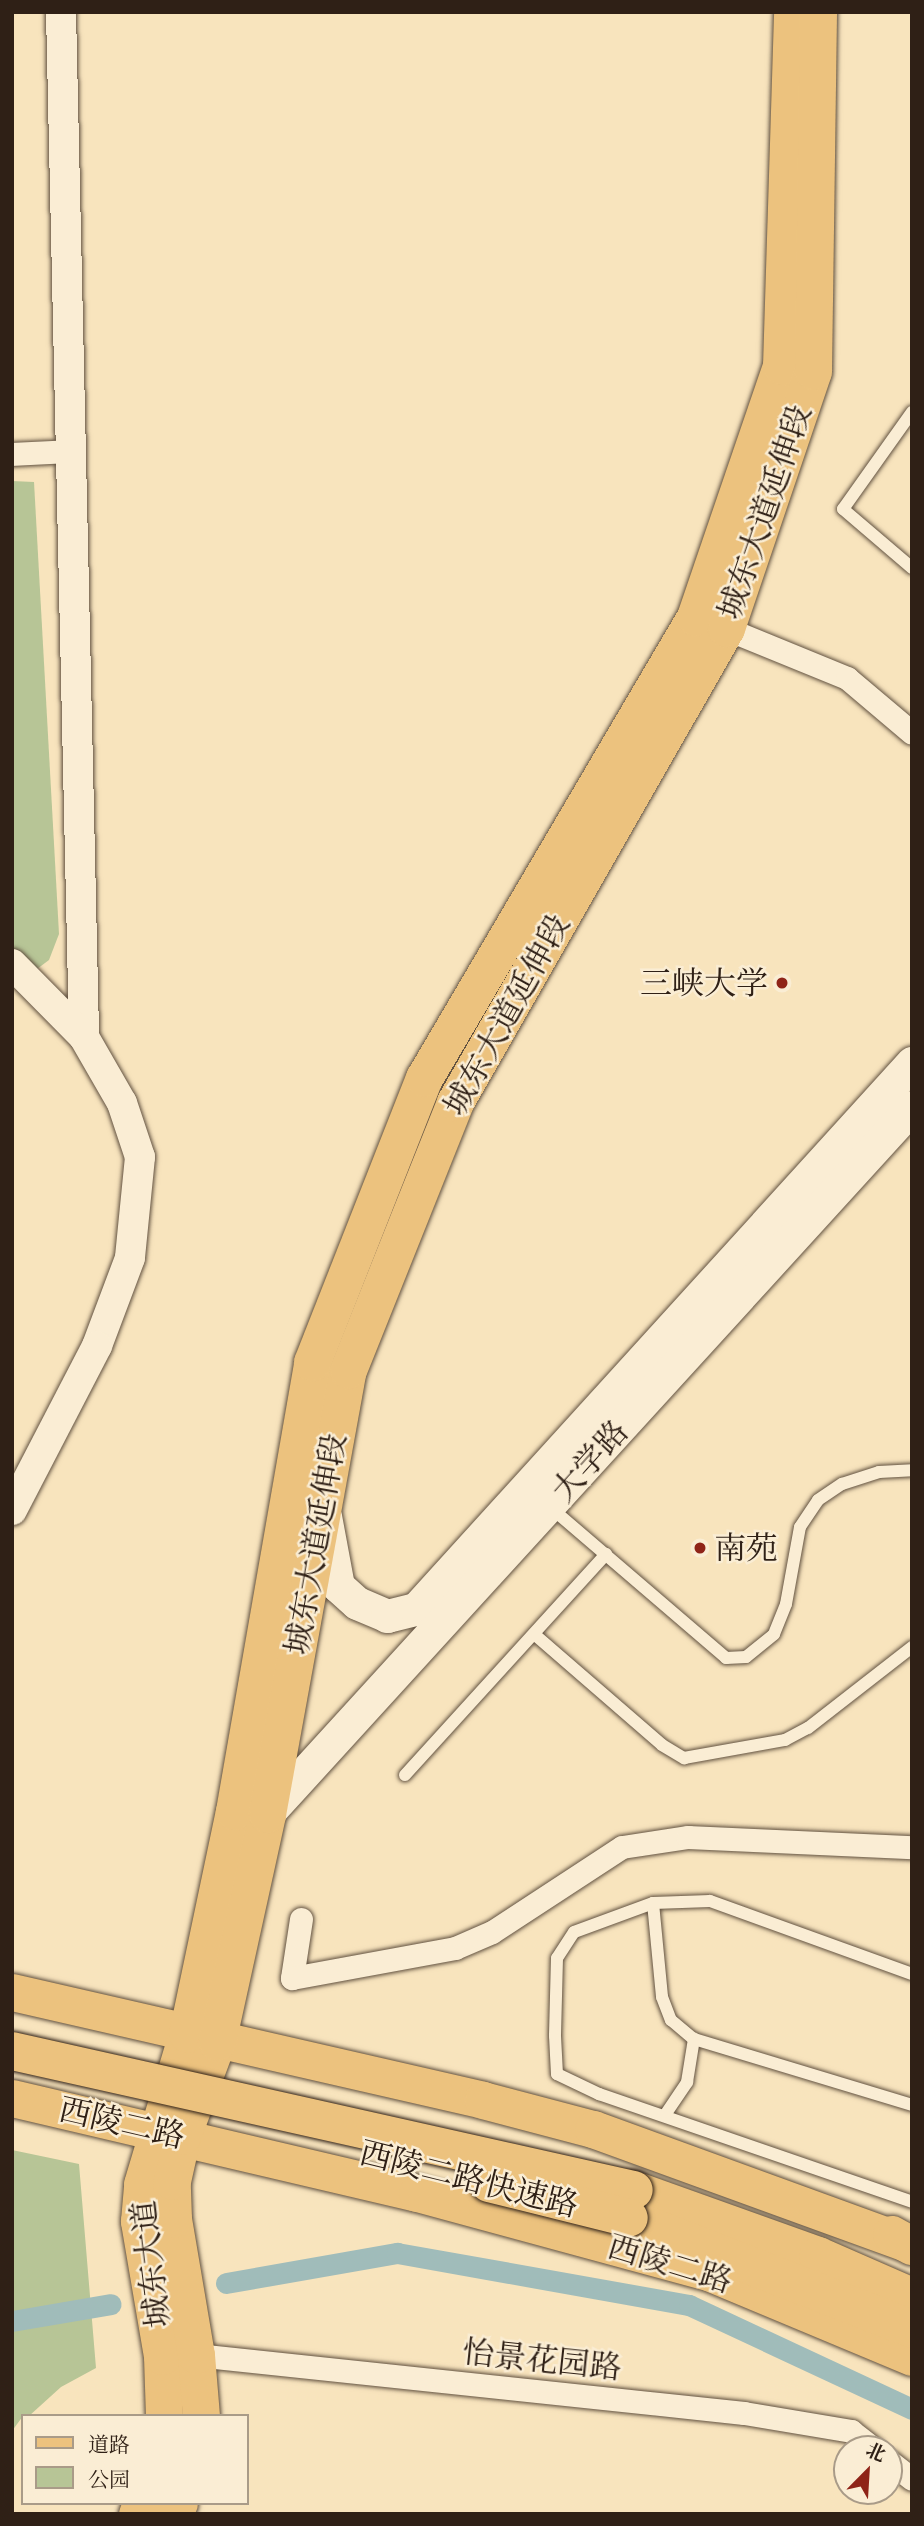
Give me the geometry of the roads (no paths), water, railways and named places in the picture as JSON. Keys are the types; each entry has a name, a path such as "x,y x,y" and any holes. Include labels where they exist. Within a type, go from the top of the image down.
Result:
{"highway":[{"name":"西陵二路快速路","path":"12,2051 631,2204 818,2256 912,2297"},
{"name":"西陵二路快速路","path":"12,2077 403,2161 631,2204 912,2329"}],"main road":[{"name":"城东大道延伸段","path":"202,2038 234,1811 312,1362 424,1078 711,622 781,366 792,12"},
{"name":"城东大道延伸段","path":"202,2038 267,1814 348,1370 454,1102 711,622 813,371 818,12"},
{"name":"大学路","path":"324,1509 338,1586 357,1603 387,1616 416,1609 912,1063"},
{"name":"大学路","path":"267,1814 386,1677 549,1506 912,1107"},
{"path":"12,1992 202,2038 483,2100 593,2129 905,2242"},
{"name":"城东大道","path":"164,2414 162,2356 139,2221 142,2184 169,2133 202,2038"},
{"name":"西陵二路","path":"12,2098 417,2193 710,2273 912,2357"},
{"name":"城东大道","path":"169,2133 173,2219 196,2355 201,2414"}],"street":[{"path":"61,12 84,1037"},
{"path":"12,454 72,451"},
{"path":"711,622 847,678 912,733"},
{"path":"12,964 84,1037 122,1103 140,1157 130,1258 97,1346 12,1510"},
{"path":"301,1919 292,1978 455,1948 492,1932 622,1847 688,1837 912,1847"},
{"name":"怡景花园路","path":"196,2355 744,2413 851,2431 856,2435"}],"lane":[{"path":"912,412 843,509 912,568"},
{"path":"549,1506 726,1658 746,1657 774,1634 786,1604 800,1527 818,1500 842,1484 879,1472 912,1470"},
{"path":"405,1775 606,1554"},
{"path":"534,1634 662,1745 684,1758 785,1740 808,1728 912,1647"},
{"path":"912,1974 710,1901 653,1903 574,1932 557,1958 555,2036 557,2074 598,2094 912,2202"},
{"path":"653,1903 662,1997 671,2020 694,2039 912,2105"},
{"path":"665,2115 687,2082 694,2039"}],"waterway":[{"path":"226,2283 397,2253 689,2305 912,2409"},
{"path":"12,2321 111,2304"}],"place":[{"name":"三峡大学","path":"782,983"},
{"name":"南苑","path":"700,1548"}]}
